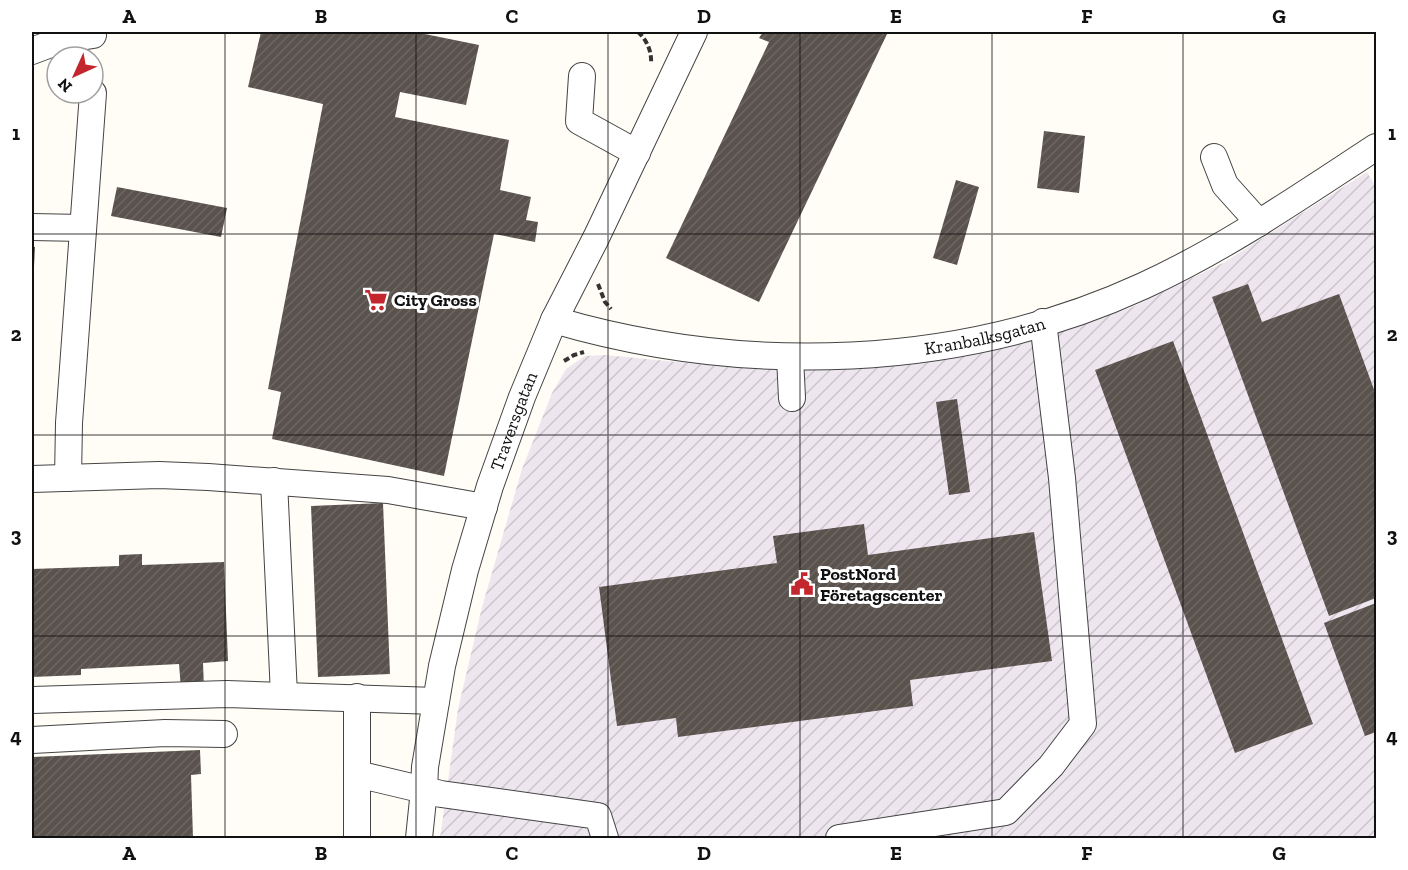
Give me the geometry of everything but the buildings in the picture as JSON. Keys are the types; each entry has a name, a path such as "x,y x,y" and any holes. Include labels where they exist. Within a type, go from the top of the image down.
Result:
{"street":[{"name":"Traversgatan","path":"419,838 425,767 442,666 465,570 484,507 522,397 554,320 694,32"},
{"path":"36,50 60,40 93,41"},
{"path":"582,76 579,121 637,153"},
{"path":"68,478 69,423 92,105"},
{"name":"Kranbalksgatan","path":"554,320 609,323 653,344 704,351 790,357 858,355 909,350 970,340 1042,322 1102,303 1142,286 1202,257 1377,147"},
{"path":"1214,157 1226,185 1259,223"},
{"path":"32,227 83,228"},
{"path":"839,838 1006,812 1051,766 1083,724 1062,478 1042,322"},
{"path":"790,357 792,398"},
{"path":"32,479 159,475 274,481 388,490 484,507"},
{"path":"274,481 284,695"},
{"path":"32,700 227,694 436,700"},
{"path":"357,698 357,838"},
{"path":"32,740 165,733 224,734"},
{"path":"357,774 441,794 598,816 605,838"}],"path":[{"path":"557,367 574,355 598,350 609,323"}],"shaded area":[{"path":"1367,172 1376,187 1376,835 1365,838 440,838 458,709 482,607 522,469 552,393 566,369 585,356 605,355 718,366 824,367 913,364 1026,342 1130,308 1223,263"}],"place":[{"name":"City Gross","path":"376,300"},
{"name":"PostNord Företagscenter","path":"802,584"}]}
